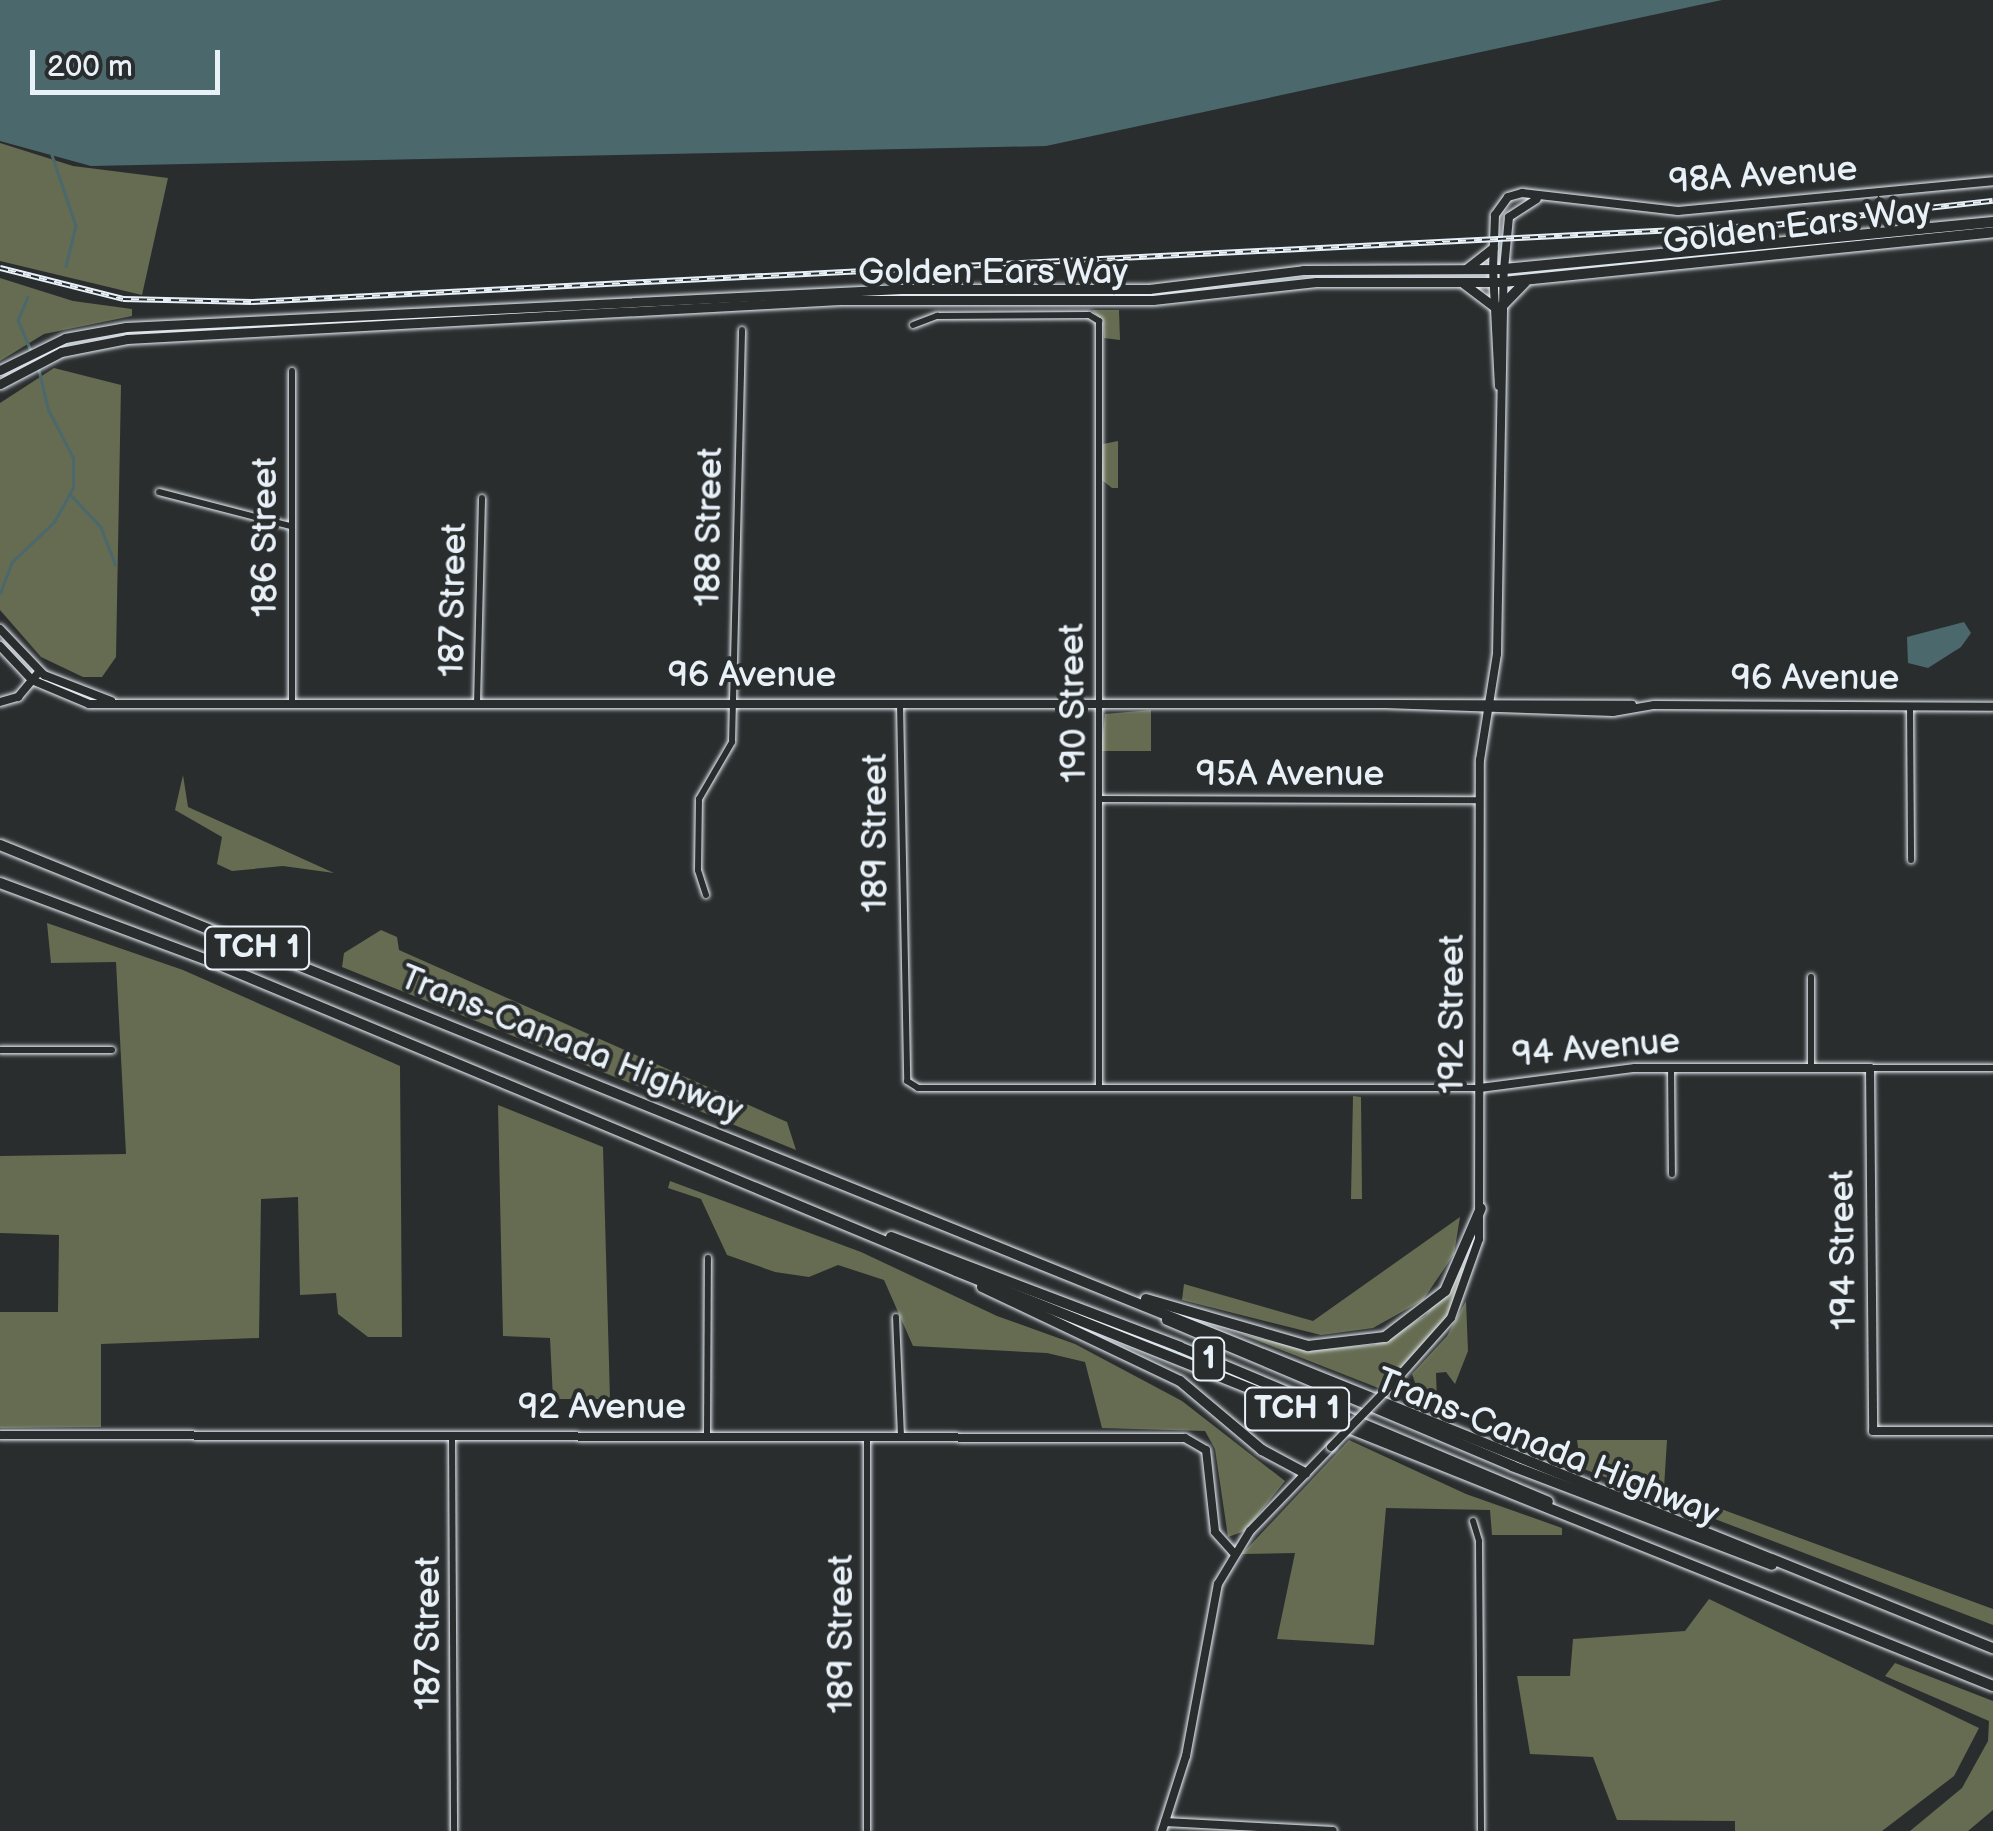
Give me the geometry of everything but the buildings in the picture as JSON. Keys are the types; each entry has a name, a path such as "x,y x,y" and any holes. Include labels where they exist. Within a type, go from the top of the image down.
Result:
{"highway":[{"name":"Golden Ears Way","path":"1499,269 1993,222"},
{"name":"Golden Ears Way","path":"1498,282 1993,232"},
{"path":"1498,306 1526,281"},
{"name":"Trans-Canada Highway","path":"0,845 1993,1648"},
{"name":"Trans-Canada Highway","path":"0,883 212,962 956,1271 1993,1686"},
{"name":"Trans-Canada Highway","path":"770,1194 1147,1334 1640,1544"},
{"path":"1088,1283 1308,1346 1348,1346 1385,1337 1446,1290 1480,1208"},
{"path":"956,1271 1169,1374 1268,1454 1306,1473"}],"main road":[{"name":"98A Avenue","path":"1537,199 1678,211 1993,181"},
{"name":"192 Street","path":"1499,269 1493,248 1502,202 1522,194 1537,199"},
{"name":"192 Street","path":"1164,1826 1191,1730 1214,1596 1234,1553 1395,1381 1461,1300 1475,1259 1480,1208 1480,800 1487,705 1497,654 1498,282 1508,216 1537,199"},
{"path":"1466,269 1493,248"},
{"name":"Golden Ears Way","path":"0,370 66,338 126,327 872,290 1149,288 1285,271 1499,269"},
{"name":"Golden Ears Way","path":"0,384 82,346 840,300 1152,300 1302,283 1498,282"},
{"path":"1461,283 1498,306"},
{"path":"0,629 39,672 18,697 0,702"},
{"path":"0,646 32,680"},
{"name":"96 Avenue","path":"39,672 120,704"},
{"name":"96 Avenue","path":"32,680 89,704 1385,704 1613,712 1636,706 1993,707"},
{"name":"94 Avenue","path":"1480,1088 1670,1068 1870,1068"},
{"name":"194 Street","path":"1870,1068 1873,1432 1993,1432"},
{"name":"92 Avenue","path":"0,1435 1185,1438 1202,1444 1215,1532 1234,1553"},
{"path":"1164,1826 1332,1831"}],"street":[{"name":"190 Street","path":"913,325 937,316 1098,318 1100,1087"},
{"name":"188 Street","path":"706,895 698,870 698,800 729,755 733,704 742,330"},
{"name":"186 Street","path":"292,370 292,703"},
{"path":"159,492 290,526"},
{"name":"187 Street","path":"477,704 482,498"},
{"name":"189 Street","path":"900,704 902,1059 907,1081"},
{"path":"1910,707 1912,860"},
{"name":"95A Avenue","path":"1100,799 1480,800"},
{"path":"1810,977 1812,1068"},
{"path":"0,1050 112,1050"},
{"path":"1670,1068 1672,1174"},
{"name":"94 Avenue","path":"1870,1068 1993,1068"},
{"name":"94 Avenue","path":"907,1081 918,1088 1480,1088"},
{"path":"707,1436 708,1258"},
{"path":"896,1317 901,1436"},
{"name":"187 Street","path":"452,1435 454,1831"},
{"name":"189 Street","path":"867,1437 867,1831"},
{"path":"1474,1521 1480,1541 1481,1831"}],"green space":[{"path":"0,143 73,166 168,178 142,295 0,261"},
{"path":"1300,274 1144,296 868,296 1132,293"},
{"path":"0,278 73,301 132,309 132,316 44,334 0,361"},
{"path":"1092,310 1119,310 1120,340 1104,338 1103,321"},
{"path":"458,316 384,322 106,335 129,331"},
{"path":"54,368 121,385 116,657 102,677 83,677 41,657 0,610 0,403"},
{"path":"1118,441 1118,488 1112,488 1102,480 1103,444"},
{"path":"1151,710 1151,751 1101,751 1105,714"},
{"path":"183,775 188,807 334,873 283,866 232,871 217,864 222,837 175,810"},
{"path":"47,923 183,970 400,1066 402,1337 368,1337 338,1314 336,1293 300,1295 298,1197 261,1199 259,1338 101,1344 101,1427 0,1428 0,1312 58,1312 59,1235 0,1233 0,1156 126,1154 116,962 51,963"},
{"path":"381,930 397,937 399,950 787,1122 796,1150 342,967 344,953"},
{"path":"1353,1096 1361,1097 1362,1199 1351,1199"},
{"path":"498,1105 603,1147 610,1399 553,1399 550,1338 503,1336"},
{"path":"670,1181 861,1252 997,1316 1075,1344 1182,1401 1285,1481 1245,1531 1228,1537 1215,1449 1205,1431 1102,1428 1085,1362 1047,1353 913,1346 884,1280 838,1265 809,1277 775,1272 727,1255 701,1199 668,1188"},
{"path":"1460,1217 1454,1254 1423,1300 1373,1328 1321,1335 1182,1300 1184,1284 1313,1321"},
{"path":"1462,1267 1467,1268 1444,1322 1381,1389 1241,1334 1308,1350 1374,1345 1425,1316"},
{"path":"1466,1301 1468,1351 1455,1384 1446,1372 1436,1373 1437,1403 1418,1391 1412,1374 1447,1336"},
{"path":"1349,1440 1466,1494 1562,1528 1562,1535 1492,1535 1490,1510 1386,1508 1374,1645 1277,1639 1295,1553 1242,1554"},
{"path":"1577,1440 1667,1440 1664,1488 1993,1609 1993,1625 1581,1468"},
{"path":"1709,1599 1979,1728 1954,1776 1882,1831 1735,1831 1735,1821 1617,1820 1593,1757 1530,1754 1517,1676 1570,1676 1573,1639 1685,1631"},
{"path":"1895,1663 1993,1701 1993,1810 1968,1831 1910,1831 1962,1788 1988,1741 1989,1721 1885,1676"}],"water":[{"path":"0,0 1722,0 1046,146 91,166 0,141"},
{"path":"1964,622 1971,633 1961,647 1928,668 1908,663 1907,637"}],"waterway":[{"path":"52,155 76,226 66,266"},
{"path":"28,297 18,320 31,351"},
{"path":"0,593 12,562 54,522 73,488 73,458 48,410 38,368"},
{"path":"71,495 101,527 115,564"}],"railway":[{"path":"0,268 123,299 252,302 1774,225 1993,201"}]}
